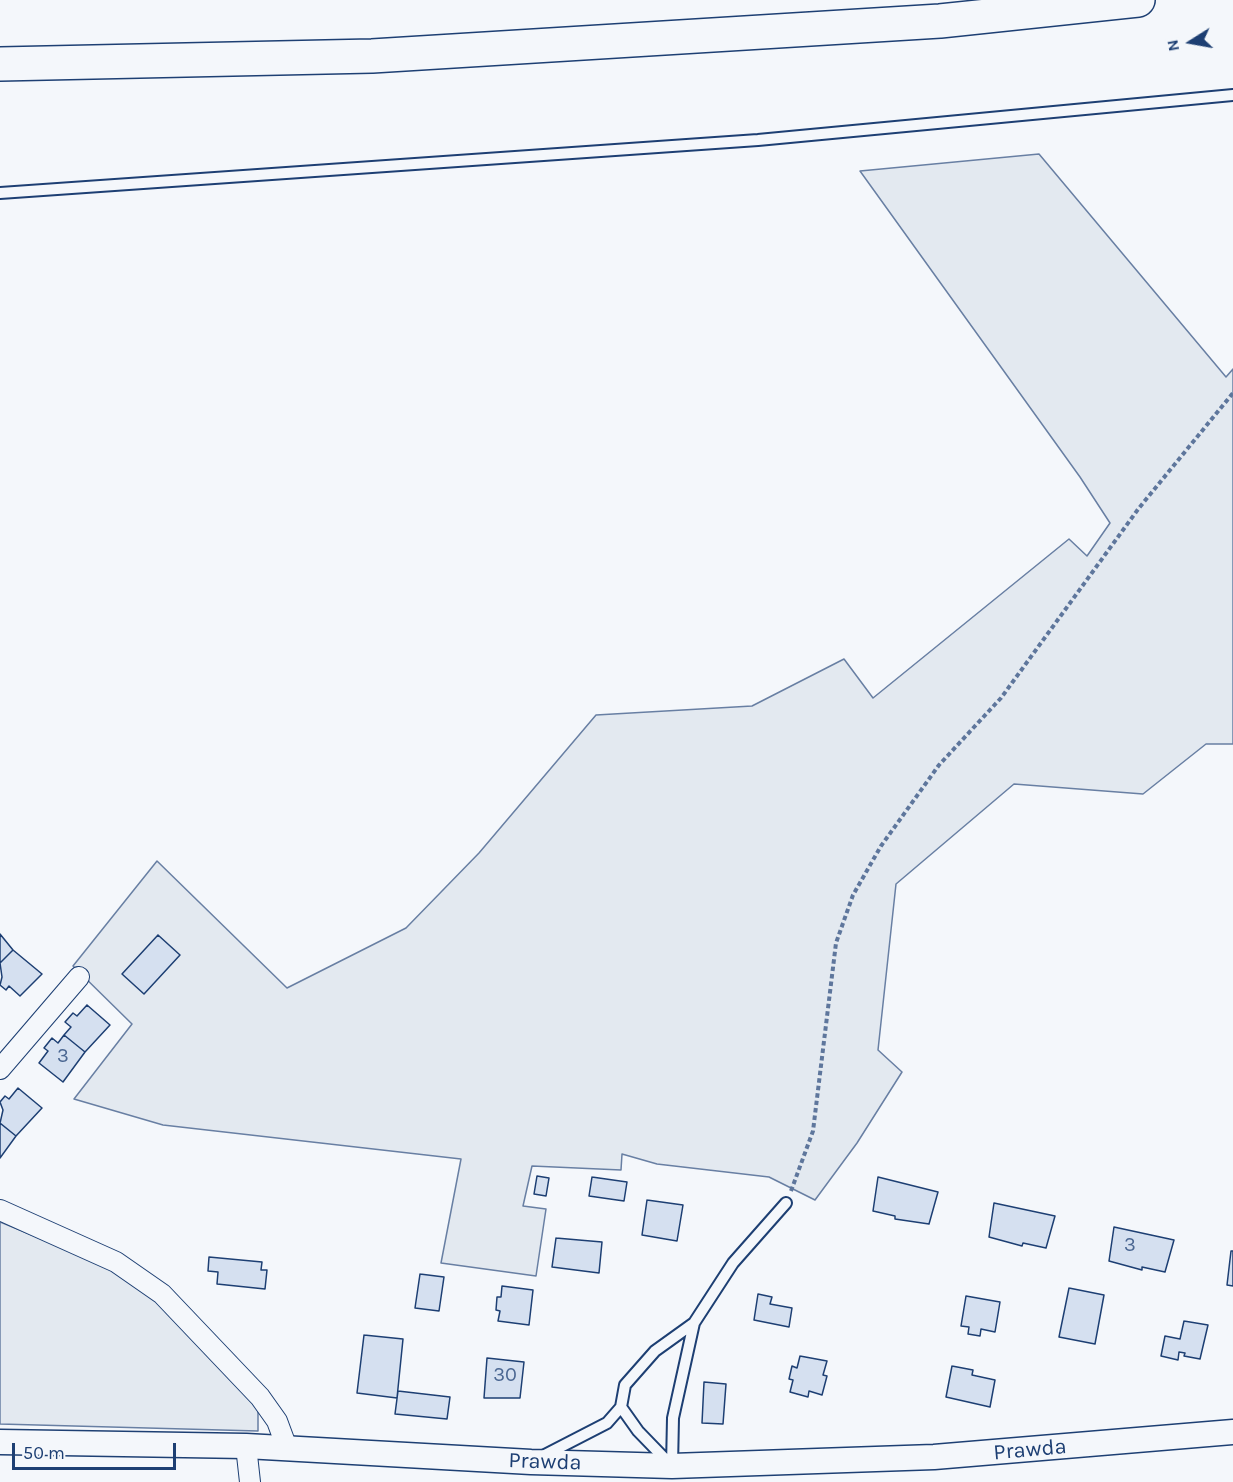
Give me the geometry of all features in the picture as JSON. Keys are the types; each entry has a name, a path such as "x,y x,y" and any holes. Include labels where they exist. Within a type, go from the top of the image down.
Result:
{"highway":[{"path":"0,64 372,56 939,21 1138,0"}],"street":[{"path":"0,1068 79,977"},
{"path":"0,1210 116,1262 162,1294 260,1397 277,1421 287,1448"},
{"name":"Prawda","path":"0,1442 246,1446 531,1462 672,1466 934,1457 1233,1432"},
{"path":"246,1446 250,1482"}],"lane":[{"path":"0,193 758,140 1233,95"},
{"path":"672,1466 672,1418 694,1323 733,1263 786,1203"},
{"path":"531,1462 607,1423 621,1407 624,1386 655,1351 694,1323"},
{"path":"621,1407 638,1431 672,1466"}],"path":[{"path":"786,1203 813,1131 836,943 854,895 881,846 939,765 1001,699 1139,508 1233,393"}],"shaded area":[{"path":"1039,154 1226,377 1233,369 1233,744 1206,744 1143,794 1014,784 896,884 878,1050 902,1072 857,1143 815,1200 769,1177 657,1164 622,1154 621,1170 532,1166 523,1206 546,1209 536,1276 441,1263 461,1159 163,1125 74,1099 132,1024 73,966 157,861 287,988 406,928 479,853 596,715 752,706 844,659 873,698 1069,539 1087,556 1110,523 1080,477 860,171"},
{"path":"0,1222 100,1263 167,1307 258,1409 258,1431 0,1424"}],"building":[{"path":"0,934 13,950 0,963"},
{"path":"158,935 180,955 144,994 122,974"},
{"path":"13,950 42,974 20,996 9,986 6,990 0,985 2,977 0,963"},
{"path":"87,1005 110,1025 85,1052 64,1035 71,1027 65,1022 73,1013 77,1016"},
{"path":"64,1035 85,1052 63,1082 39,1063 48,1051 44,1048 52,1038 58,1043"},
{"path":"18,1088 42,1108 16,1136 0,1123 3,1110 0,1102 5,1096 9,1099"},
{"path":"0,1123 16,1136 0,1158"},
{"path":"537,1176 549,1178 546,1196 534,1194"},
{"path":"592,1177 627,1182 624,1201 589,1196"},
{"path":"878,1177 938,1192 929,1224 895,1219 895,1216 873,1211"},
{"path":"647,1200 683,1205 677,1241 642,1235"},
{"path":"994,1203 1055,1216 1046,1248 1023,1243 1022,1246 989,1237"},
{"path":"1114,1227 1174,1240 1165,1272 1142,1267 1142,1270 1109,1261"},
{"path":"556,1238 602,1242 599,1273 552,1267"},
{"path":"1231,1251 1233,1251 1233,1286 1227,1285"},
{"path":"209,1257 262,1262 261,1270 267,1270 265,1289 217,1284 218,1272 208,1271"},
{"path":"420,1274 444,1277 439,1311 415,1308"},
{"path":"502,1286 533,1290 529,1325 498,1321 500,1311 496,1310 497,1297 501,1297"},
{"path":"1069,1288 1104,1295 1095,1344 1059,1337"},
{"path":"758,1294 772,1297 770,1304 792,1308 789,1327 754,1320"},
{"path":"966,1296 1000,1302 995,1332 981,1329 980,1336 968,1334 969,1327 961,1326"},
{"path":"1184,1321 1208,1325 1200,1359 1184,1356 1185,1353 1179,1352 1178,1360 1161,1356 1165,1336 1180,1339"},
{"path":"364,1335 403,1339 397,1398 357,1393"},
{"path":"800,1356 827,1361 823,1375 827,1376 822,1395 809,1391 808,1397 790,1392 793,1380 789,1379 792,1366 797,1368"},
{"path":"487,1358 524,1362 520,1398 484,1398"},
{"path":"952,1366 973,1370 972,1375 995,1380 990,1407 946,1397"},
{"path":"704,1382 726,1384 723,1424 702,1423"},
{"path":"398,1391 450,1397 447,1419 395,1414"}]}
